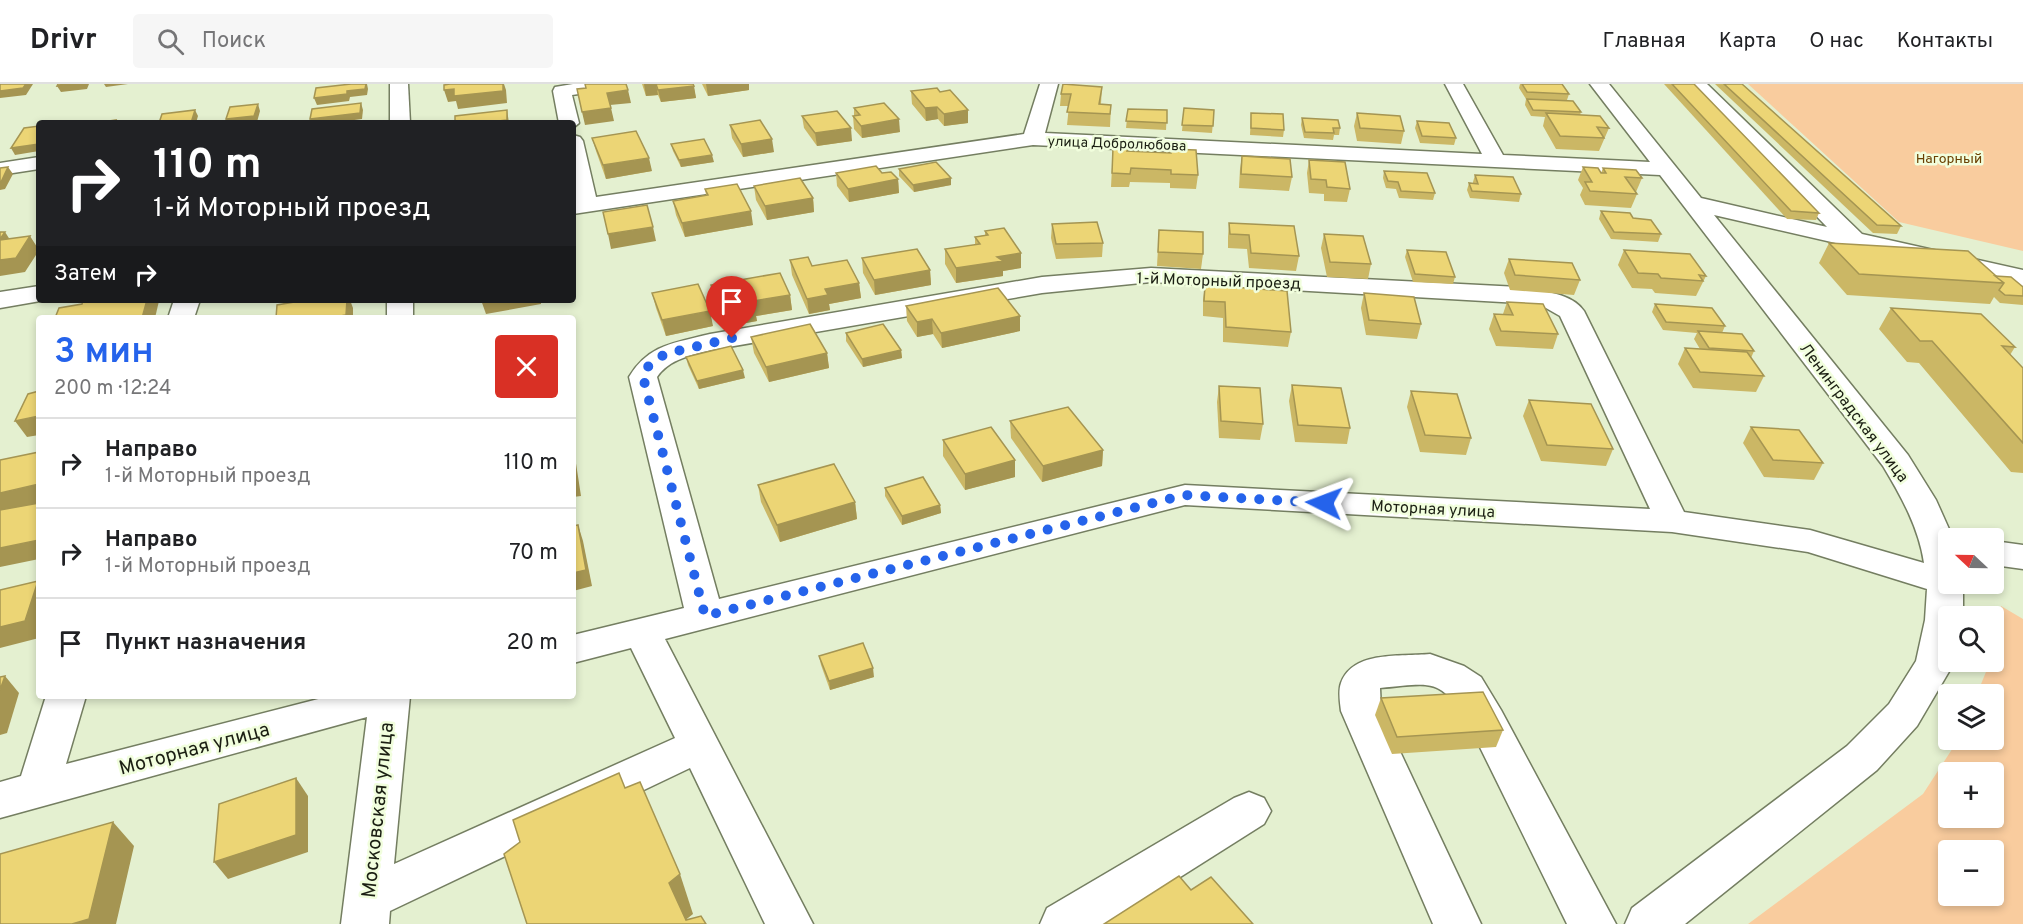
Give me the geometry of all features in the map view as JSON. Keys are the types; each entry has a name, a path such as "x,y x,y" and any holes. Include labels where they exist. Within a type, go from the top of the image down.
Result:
{"street":[{"path":"399,84 400,120"},
{"path":"568,120 562,91 614,84"},
{"path":"1033,139 1049,84"},
{"path":"1454,84 1495,159"},
{"name":"Ленинградская улица","path":"1599,84 1897,462 1938,534"},
{"path":"1697,84 1852,239"},
{"name":"улица Добролюбова","path":"580,206 1033,139 1495,159 1665,169"},
{"path":"0,169 36,163"},
{"path":"576,169 580,206"},
{"path":"1692,203 2023,278"},
{"name":"1-й Моторный проезд","path":"705,616 643,377 649,365 665,354 710,342 1042,285 1150,275 1519,296 1554,302 1571,311 1672,520"},
{"path":"0,300 36,294"},
{"name":"Моторная улица","path":"576,648 1185,495 1672,520 1810,541 1938,580"},
{"path":"2004,554 2023,557"},
{"name":"Ленинградская улица","path":"1649,924 1862,758 1903,715 1935,663 1944,620 1945,594"},
{"path":"642,632 789,924"},
{"path":"1457,924 1361,711 1359,685 1369,674 1430,669 1450,675 1467,688 1487,721 1592,924"},
{"path":"19,794 65,699"},
{"name":"Моторная улица","path":"19,794 378,699"},
{"name":"Московская улица","path":"366,912 389,699"},
{"path":"366,912 699,746"},
{"path":"1064,924 1249,811"}],"green space":[{"name":"Нагорный","path":"1748,84 2023,84 2023,251 1899,222"},
{"path":"2004,608 2023,619 2023,924 1748,924 1923,794 1938,771 1938,828 2004,828 2004,762 1944,762 1952,750 2004,750 2004,684 1981,684 1986,672 2004,672"}],"building":[{"path":"0,84 26,84 23,88 0,91"},
{"path":"366,84 365,89 347,91 347,94 314,98 316,88"},
{"path":"503,84 503,91 454,96 454,89 444,90 444,85"},
{"path":"585,84 626,84 628,90 607,93 611,108 582,112 577,89 586,88"},
{"path":"656,84 693,84 694,86 658,90"},
{"path":"1063,84 1102,87 1099,104 1111,105 1110,114 1067,112 1071,94 1061,94"},
{"path":"1522,84 1562,84 1569,94 1527,92"},
{"path":"1672,84 1694,84 1819,213 1791,211"},
{"path":"1724,84 1742,84 1901,226 1877,225"},
{"path":"937,88 940,92 950,90 968,110 944,114 937,107 925,108 911,91"},
{"path":"1527,99 1573,101 1581,112 1533,110"},
{"path":"361,103 360,113 310,119 312,109"},
{"path":"884,103 899,119 861,126 853,116 860,115 854,108"},
{"path":"258,104 254,116 226,119 230,107"},
{"path":"1184,108 1214,110 1213,126 1182,125"},
{"path":"1128,109 1167,110 1167,123 1126,121"},
{"path":"195,110 192,120 160,120 162,114"},
{"path":"507,110 507,120 455,120 455,116"},
{"path":"837,111 851,128 815,133 802,116"},
{"path":"1251,113 1283,114 1284,130 1251,128"},
{"path":"1357,113 1400,116 1404,131 1360,128"},
{"path":"1546,113 1600,116 1609,128 1597,127 1604,138 1560,136"},
{"path":"1302,118 1338,120 1340,128 1333,128 1334,133 1305,132"},
{"path":"760,120 772,139 741,144 730,125"},
{"path":"1417,121 1449,123 1456,138 1422,136"},
{"path":"36,126 36,144 11,148 24,128"},
{"path":"636,131 649,158 603,165 592,138"},
{"path":"704,139 712,155 679,160 671,144"},
{"path":"1113,148 1171,153 1170,149 1196,150 1198,175 1171,174 1171,170 1131,168 1130,174 1112,173"},
{"path":"1242,156 1290,159 1292,177 1241,174"},
{"path":"1309,160 1345,162 1350,189 1327,187 1326,180 1311,179"},
{"path":"936,162 951,178 913,185 899,169"},
{"path":"876,166 882,173 891,172 898,179 848,189 836,173"},
{"path":"8,167 1,182 0,182 0,168"},
{"path":"1583,167 1598,168 1601,173 1606,173 1603,168 1636,170 1642,178 1625,177 1637,194 1590,191 1585,182 1592,182"},
{"path":"1384,171 1427,173 1435,193 1401,191 1398,182 1388,181"},
{"path":"1475,175 1513,177 1521,194 1472,191 1469,183 1478,184"},
{"path":"800,178 813,198 765,206 754,186"},
{"path":"737,184 751,211 682,223 673,201 708,195 705,189"},
{"path":"647,205 653,227 608,234 603,212"},
{"path":"1601,211 1630,213 1633,218 1651,220 1661,234 1614,232"},
{"path":"1097,222 1103,243 1056,244 1052,224"},
{"path":"1229,223 1294,226 1299,256 1251,253 1249,235 1230,234"},
{"path":"1004,228 1021,253 997,257 1003,261 956,268 945,249 980,244 975,237 988,235 985,231"},
{"path":"1159,230 1203,232 1203,254 1158,252"},
{"path":"1324,234 1363,236 1371,264 1330,262"},
{"path":"30,236 16,258 0,260 0,240"},
{"path":"1829,243 1968,251 2004,283 1859,274"},
{"path":"917,249 930,270 874,280 862,258"},
{"path":"1407,250 1446,252 1455,277 1415,274"},
{"path":"1624,250 1690,254 1706,276 1699,275 1703,281 1661,278 1658,274 1638,273"},
{"path":"808,257 812,266 847,260 859,283 825,289 828,295 807,299 790,260"},
{"path":"1509,259 1572,263 1580,280 1515,275"},
{"path":"780,273 790,295 753,301 755,306 721,312 711,285"},
{"path":"1995,276 2011,277 2023,287 2023,296 2005,295 1999,290 2004,283"},
{"path":"698,284 710,311 662,320 652,293"},
{"path":"1205,285 1287,291 1291,332 1226,327 1225,302 1204,301"},
{"path":"998,288 1020,316 941,333 932,319 917,322 906,306"},
{"path":"1364,293 1414,297 1421,324 1369,320"},
{"path":"1507,302 1543,304 1558,334 1501,331 1494,314 1513,315"},
{"path":"146,303 143,315 56,315 59,308 82,304"},
{"path":"347,303 346,315 276,315 277,305"},
{"path":"1655,304 1712,308 1725,326 1666,322"},
{"path":"1891,308 1981,314 2015,347 2002,346 2023,368 2023,443 1932,341 1920,341"},
{"path":"810,324 827,353 766,367 751,337"},
{"path":"883,324 901,350 862,359 846,333"},
{"path":"1698,331 1742,334 1754,351 1709,348"},
{"path":"731,346 743,370 697,381 686,357"},
{"path":"1685,348 1747,352 1764,376 1700,372"},
{"path":"1292,385 1341,388 1350,428 1298,425"},
{"path":"1219,386 1260,388 1263,424 1221,421"},
{"path":"1411,391 1457,394 1471,438 1425,435"},
{"path":"36,392 36,417 15,421 28,394"},
{"path":"1529,400 1591,404 1613,449 1547,445"},
{"path":"1068,407 1103,450 1043,466 1010,421"},
{"path":"991,427 1015,460 965,474 943,440"},
{"path":"1751,427 1799,430 1823,463 1773,460"},
{"path":"36,453 36,485 0,493 0,460"},
{"path":"834,464 855,502 777,525 758,485"},
{"path":"923,477 940,505 902,516 885,488"},
{"path":"36,504 36,541 0,548 0,510"},
{"path":"576,525 578,525 586,570 576,572"},
{"path":"36,581 25,621 0,627 0,590"},
{"path":"863,643 873,668 829,681 819,656"},
{"path":"5,676 0,690 0,677"},
{"path":"1483,692 1503,730 1397,737 1381,698"},
{"path":"619,773 625,788 640,782 680,874 669,883 686,920 701,916 706,924 527,924 504,854 520,842 513,820"},
{"path":"296,778 296,835 214,862 219,804"},
{"path":"113,822 89,919 72,924 0,924 0,854"},
{"path":"1179,876 1191,890 1211,877 1253,924 1104,924"}],"route":[{"path":"732,338 665,354 649,365 643,377 705,616 1185,495 1324,503"}]}
